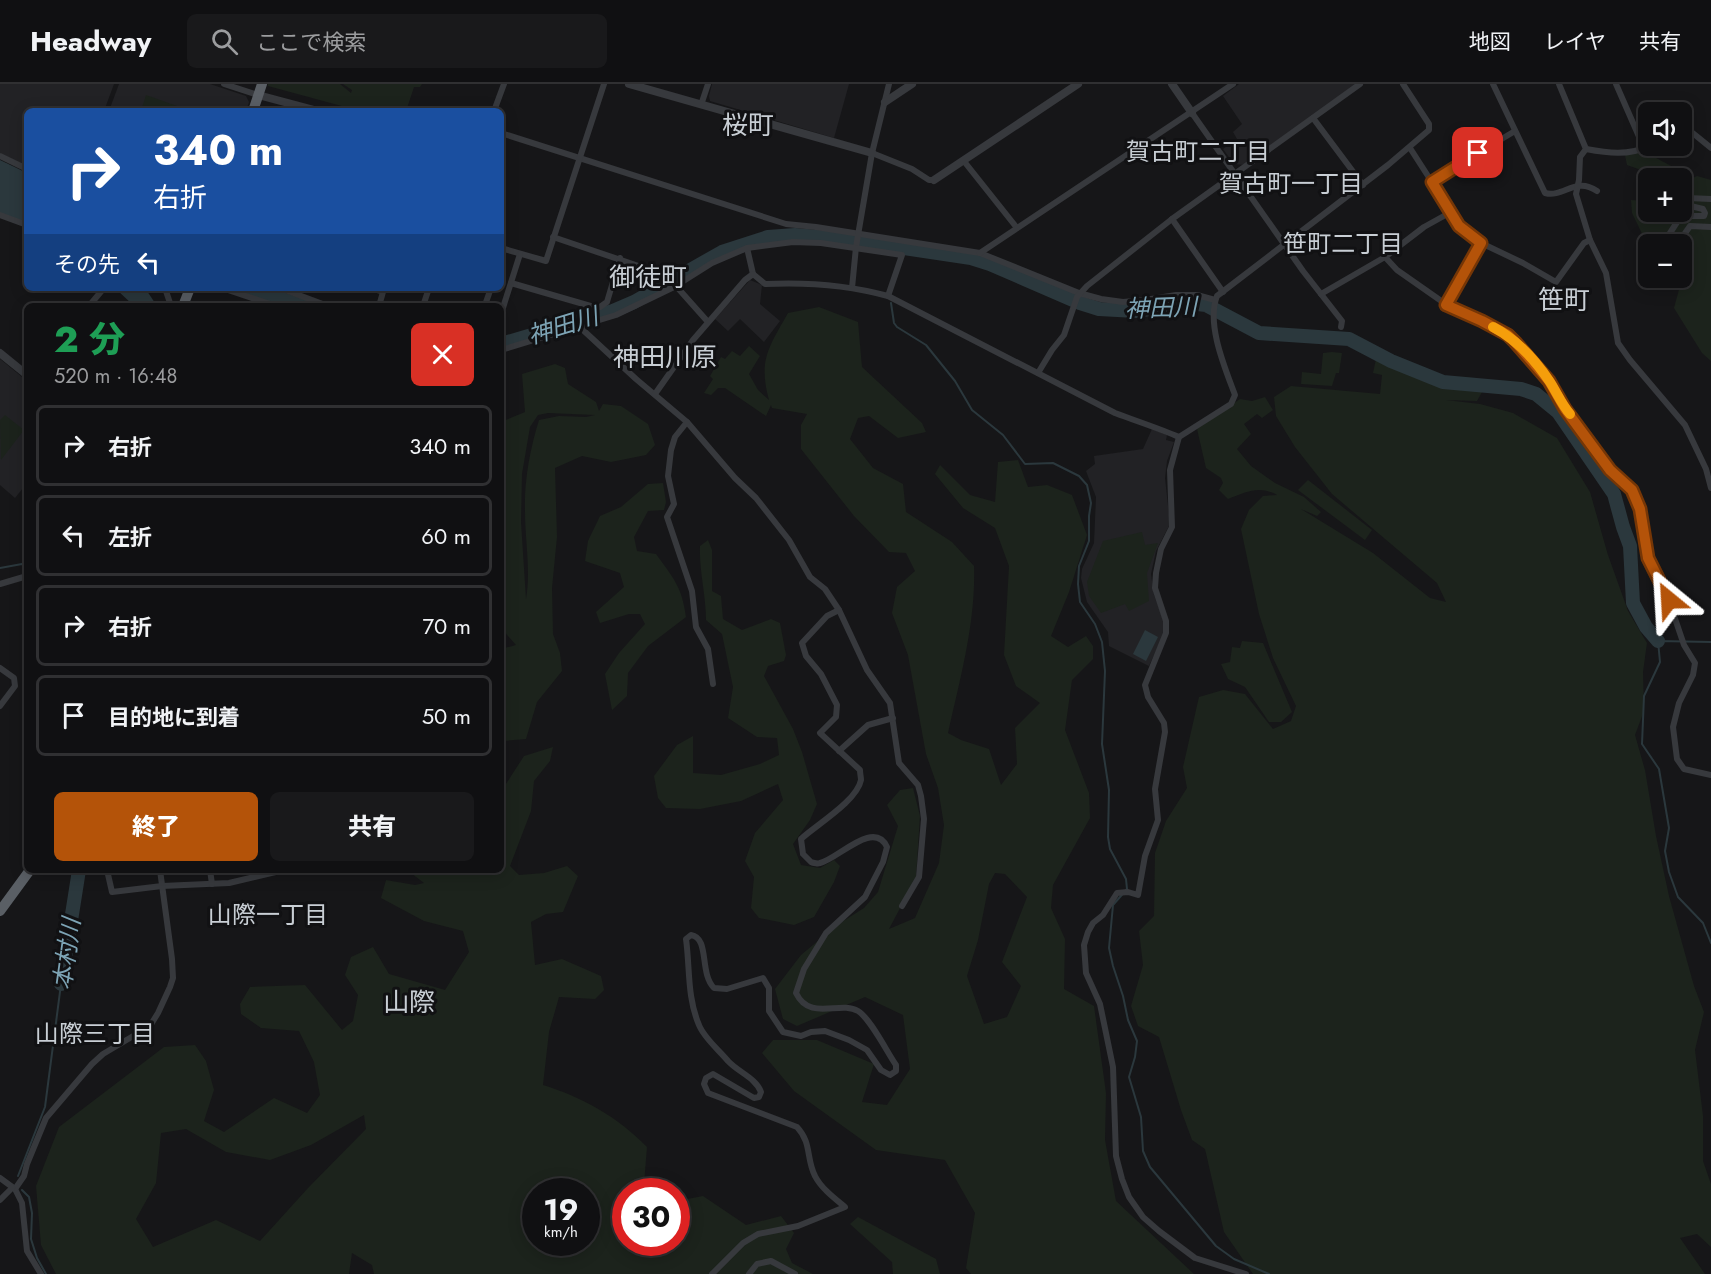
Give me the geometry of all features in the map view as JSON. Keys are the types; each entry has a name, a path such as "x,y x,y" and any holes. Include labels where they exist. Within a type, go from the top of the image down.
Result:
{"highway":[{"path":"254,108 260,89"},
{"path":"0,910 28,873"}],"street":[{"path":"224,84 260,89 310,108"},
{"path":"495,108 504,84"},
{"path":"504,251 546,261 604,84"},
{"path":"628,84 872,153 904,165 930,180 934,180 1078,84"},
{"path":"702,105 708,84"},
{"path":"852,288 856,246 872,153 889,84"},
{"path":"885,102 912,84"},
{"path":"1172,84 1237,174 1284,245 1342,321 1341,327"},
{"path":"980,253 1233,84"},
{"path":"1038,373 1064,335 1077,298 1172,219 1360,84"},
{"path":"1246,1274 1195,1258 1159,1231 1143,1216 1122,1179 1116,1156 1113,1067 1101,1004 1086,973 1084,945 1093,923 1103,915 1117,893 1138,895 1145,856 1158,820 1155,789 1165,732 1164,723 1148,697 1145,684 1166,633 1166,621 1155,588 1156,573 1161,549 1172,527 1170,470 1179,437 1232,404 1235,395 1213,324 1217,296 1363,185 1429,130 1429,124 1403,84"},
{"path":"1493,84 1545,193 1552,195 1577,186 1589,186 1597,191"},
{"path":"1559,84 1586,149"},
{"path":"1616,84 1638,130"},
{"path":"1313,118 1363,185"},
{"path":"1432,182 1515,131"},
{"path":"1692,132 1711,148"},
{"path":"504,134 786,224 980,253 1077,298 1123,302 1176,295 1197,295 1215,302"},
{"path":"1410,148 1464,232 1556,282 1584,243 1590,240"},
{"path":"1586,149 1623,153 1638,149"},
{"path":"1586,149 1580,157 1576,194 1590,240 1606,273 1618,343 1685,425 1706,469 1711,488"},
{"path":"0,156 24,168"},
{"path":"963,160 1017,228"},
{"path":"1692,198 1711,199"},
{"path":"1692,205 1703,209 1705,213 1704,216 1692,216"},
{"path":"1321,294 1385,257 1424,227 1451,212"},
{"path":"0,215 24,224"},
{"path":"1172,219 1223,292"},
{"path":"1677,222 1670,233 1673,239 1681,239 1690,226 1711,227"},
{"path":"553,237 620,258 668,277 708,322"},
{"path":"504,349 616,315 674,286 712,263 747,249 793,242 856,246 902,255 888,296"},
{"path":"1446,305 1481,243"},
{"path":"747,249 753,274 765,284 789,283 852,288 888,296 1115,412 1179,437"},
{"path":"504,303 520,254"},
{"path":"1385,257 1397,270 1446,305 1508,335 1549,381 1565,409 1610,470 1632,490 1640,509 1648,558 1669,600 1684,645 1695,663 1679,703 1673,727 1677,759 1684,769 1711,775"},
{"path":"511,283 600,307 606,302 620,258"},
{"path":"655,394 708,322 753,274"},
{"path":"91,303 101,291"},
{"path":"231,291 267,303"},
{"path":"288,291 320,303"},
{"path":"581,326 628,372 687,422 735,478 756,498 789,540 810,577 825,589 839,610 867,670 890,703 899,763 918,785 924,819 919,877 902,906"},
{"path":"0,353 24,373"},
{"path":"687,422 675,437 670,450 668,476 674,504 667,517 692,591 696,627 708,649 713,684"},
{"path":"0,584 24,577"},
{"path":"711,1274 743,1244 758,1234 798,1226 845,1207 822,1186 813,1174 808,1145 803,1132 797,1127 708,1092 704,1084 706,1078 713,1074 754,1098 759,1097 761,1092 759,1086 735,1068 699,1026 689,991 689,959 686,939 691,935 699,939 703,947 705,975 714,988 727,988 763,978 769,988 769,1011 783,1032 788,1035 801,1036 811,1032 825,1031 836,1034 867,1050 885,1073 891,1075 896,1071 896,1065 867,1017 856,1010 807,1007 796,993 804,969 826,933 865,897 884,862 887,847 881,839 874,837 863,839 820,864 811,862 803,854 801,839 854,794 861,780 860,771 820,733 836,717 837,705 821,674 806,656 802,643 827,616 839,610"},
{"path":"0,668 14,678 15,686 0,706"},
{"path":"839,751 868,725 893,718"},
{"path":"109,873 112,892 162,886 229,883 273,873"},
{"path":"0,1200 24,1176 46,1118 75,1082 103,1054 150,1026 158,1013 173,978 160,873"},
{"path":"210,873 212,884"},
{"path":"253,873 254,878"},
{"path":"0,1178 14,1188 22,1203 27,1251 41,1274"},
{"path":"749,1274 757,1264 771,1261 795,1274"}],"shaded area":[{"path":"0,84 114,84 105,108 24,108 24,165 0,153"},
{"path":"119,84 210,84 246,96 249,102 247,108 110,108"},
{"path":"268,84 340,84 351,93 352,90 343,84 422,84 420,87 414,87 407,108 349,108 268,86"},
{"path":"712,84 849,84 834,138 710,101"},
{"path":"1239,84 1356,84 1244,165 1234,164 1223,149 1237,139 1233,132 1242,124 1223,96"},
{"path":"146,95 183,108 142,108"},
{"path":"1638,152 1638,156 1652,156 1675,168 1638,169 1627,165 1625,155"},
{"path":"0,160 24,172 24,223 0,213"},
{"path":"1697,176 1711,180 1711,361 1702,353 1674,308 1679,288 1692,288 1692,234 1642,234 1632,213 1631,200 1638,200 1638,222 1692,222 1692,178"},
{"path":"750,280 762,285 760,304 780,321 764,342 740,319 728,331 715,319"},
{"path":"118,291 147,291 155,303 131,303"},
{"path":"819,307 858,322 862,367 922,423 926,432 898,438 869,416 858,418 850,439 873,468 903,484 906,512 952,542 974,566 970,629 948,733 989,749 1001,785 1017,764 1015,728 1040,703 1016,686 1004,655 1009,566 995,528 963,508 935,474 940,465 970,495 995,502 998,462 1018,460 1028,487 1047,485 1072,495 1087,535 1069,592 1051,636 1068,647 1086,636 1093,646 1093,659 1072,680 1065,730 1089,793 1090,818 1053,885 1051,908 1065,939 1064,989 1094,1006 1106,1093 1105,1140 1116,1201 1194,1274 971,1274 966,1268 975,1213 945,1160 876,1150 794,1091 762,1053 773,1040 817,1040 874,1064 862,1102 887,1105 910,1069 903,1015 865,997 797,1026 783,1019 775,989 801,955 837,925 864,908 878,892 898,826 887,805 900,790 913,788 920,816 916,878 889,929 915,918 939,863 944,825 938,788 926,754 908,655 892,613 897,587 915,571 906,553 889,552 854,516 801,449 801,425 807,414 772,408 771,405 766,416 725,388 718,388 711,395 704,393 713,379 710,376 721,357 725,359 732,351 740,356 749,346 760,356 749,374 758,390 769,400 765,374 767,354 788,313","holes":["995,873 1005,874 1027,897 1002,962 1021,986 1007,1017 984,1024 967,976 978,940 989,884"]},
{"path":"1323,353 1342,353 1339,373 1336,373 1332,386 1301,384 1302,372 1321,374"},
{"path":"0,359 24,379 24,487 15,498 0,485"},
{"path":"1376,359 1427,382 1482,392 1477,401 1446,400 1480,404 1513,413 1557,438 1590,492 1608,555 1628,611 1647,643 1643,672 1644,711 1635,735 1645,770 1669,896 1694,986 1704,1012 1695,1050 1703,1116 1703,1161 1711,1184 1711,1247 1697,1234 1680,1238 1705,1274 1253,1274 1224,1232 1205,1149 1192,1140 1159,1037 1138,1026 1131,1006 1143,965 1139,931 1154,916 1155,853 1166,821 1187,788 1183,767 1199,697 1223,690 1245,694 1273,729 1291,721 1296,706 1273,658 1259,614 1241,529 1249,510 1263,496 1277,495 1258,490 1228,499 1219,490 1223,483 1221,478 1206,468 1197,429 1240,399 1252,401 1265,397 1273,410 1262,418 1257,414 1244,424 1251,434 1237,449 1251,466 1275,483 1304,497 1321,512 1317,516 1301,509 1373,553 1430,598 1446,602 1437,583 1332,494 1295,447 1276,416 1274,397 1291,386 1380,394 1382,375 1373,373"},
{"path":"555,364 565,368 568,384 596,402 599,411 603,404 621,406 648,424 655,445 646,455 611,462 582,456 555,468 557,537 552,588 553,634 560,653 562,671 537,702 526,739 504,741 504,648 516,645 504,631 504,421 525,412 522,374","holes":["548,413 595,415 559,416 539,420 530,454 525,500 528,578 526,599 521,522 522,474 530,427 538,415"]},
{"path":"5,415 24,430 1,460 0,420"},
{"path":"1152,429 1167,435 1166,440 1174,442 1167,461 1165,478 1170,524 1156,551 1151,574 1154,595 1164,621 1164,634 1149,666 1109,646 1108,632 1087,602 1081,578 1082,569 1094,543 1096,497 1086,471 1095,464 1094,456 1143,449"},
{"path":"1308,480 1372,530 1365,540 1298,490"},
{"path":"663,483 666,502 664,510 648,511 634,537 637,551 656,554 672,576 682,597 686,617 648,646 628,673 627,696 612,710 605,674 619,653 645,624 640,614 629,614 600,623 596,612 624,587 620,573 585,561 588,541 600,516 621,507 648,484"},
{"path":"1142,532 1145,545 1158,543 1147,573 1149,601 1129,611 1125,604 1101,613 1089,596 1087,582 1103,541"},
{"path":"708,540 712,550 712,591 721,596 723,619 742,630 771,619 780,623 786,655 784,661 768,666 764,676 793,729 817,804 810,820 793,844 801,865 820,868 834,860 840,866 834,882 814,917 794,925 759,918 751,908 754,877 745,861 755,833 783,800 778,784 741,801 700,809 666,808 658,798 654,776 677,745 693,736 693,773 721,775 760,764 779,755 777,738 757,737 728,718 733,687 722,634 706,620 700,546"},
{"path":"1145,630 1158,637 1146,661 1133,654"},
{"path":"1242,641 1263,643 1292,712 1281,722 1269,722 1245,687 1228,679 1221,664 1230,662 1232,647 1240,648"},
{"path":"553,747 550,761 534,781 531,811 510,866 519,875 544,873 567,866 578,876 563,912 546,914 531,922 535,965 562,959 601,976 604,990 595,999 559,997 549,1032 543,1085 599,1109 624,1126 647,1147 644,1178 612,1178 612,1256 690,1256 690,1198 703,1196 746,1225 781,1216 794,1233 786,1249 792,1263 813,1274 374,1274 372,1265 352,1253 349,1274 56,1274 41,1245 36,1186 59,1127 164,1047 195,1045 206,1061 214,1090 204,1121 224,1132 274,1098 307,1113 320,1095 314,1062 299,1031 261,1028 241,1014 240,1004 250,987 305,985 342,1030 353,1021 358,995 345,975 351,957 373,947 389,974 445,990 469,952 463,931 424,921 381,898 386,880 415,885 424,883 411,873 504,873 504,787 524,756","holes":["364,1115 366,1129 260,1241 216,1220 153,1247 136,1219 156,1183 161,1133 186,1129 226,1152 270,1160 311,1145"]},
{"path":"858,1217 936,1259 940,1274 893,1274 892,1262 850,1224"}],"waterway":[{"name":"神田川","path":"504,343 613,311 634,302 722,252 768,237 795,235 843,239 971,258 1099,309 1136,311 1189,303 1206,305 1259,333 1349,339 1391,361 1443,382 1521,389 1536,394 1558,412 1614,494 1630,546 1633,603 1646,627 1658,641"},
{"name":"神田川","path":"258,291 293,303"},
{"path":"891,303 894,323 897,327 926,345 955,381 972,410 1003,435 1025,464 1053,463 1079,476 1087,485 1091,503 1089,541 1079,566 1078,584 1080,602 1095,624 1102,642 1105,671 1102,744 1109,790 1108,837 1110,849 1126,879 1127,889 1113,905 1109,948 1128,1020 1137,1041 1129,1077 1141,1117 1143,1151 1150,1167 1216,1246 1234,1259 1269,1274"},
{"path":"0,568 24,565"},
{"path":"1711,642 1658,641 1660,662 1644,696 1642,744 1659,769 1669,828 1665,851 1669,872 1678,897 1703,923 1711,943"},
{"name":"本村川","path":"61,984 79,873"},
{"name":"本村川","path":"18,1176 45,1107 61,984"},
{"name":"本村川","path":"22,1190 29,1197 32,1213 31,1239 37,1258 46,1274"}],"slow traffic":[{"path":"1493,327 1508,335 1525,352 1549,381 1570,414"}],"district":[{"name":"桜町","path":"748,125"},
{"name":"賀古町二丁目","path":"1198,152"},
{"name":"賀古町一丁目","path":"1291,184"},
{"name":"笹町二丁目","path":"1343,244"},
{"name":"御徒町","path":"648,277"},
{"name":"笹町","path":"1564,300"},
{"name":"神田川原","path":"665,357"},
{"name":"山際一丁目","path":"268,915"},
{"name":"山際","path":"409,1002"},
{"name":"山際三丁目","path":"95,1034"}],"route":[{"path":"1478,153 1432,182 1459,226 1481,243 1446,305 1508,335 1549,381 1565,409 1610,470 1632,490 1640,509 1648,558 1669,600"}]}
